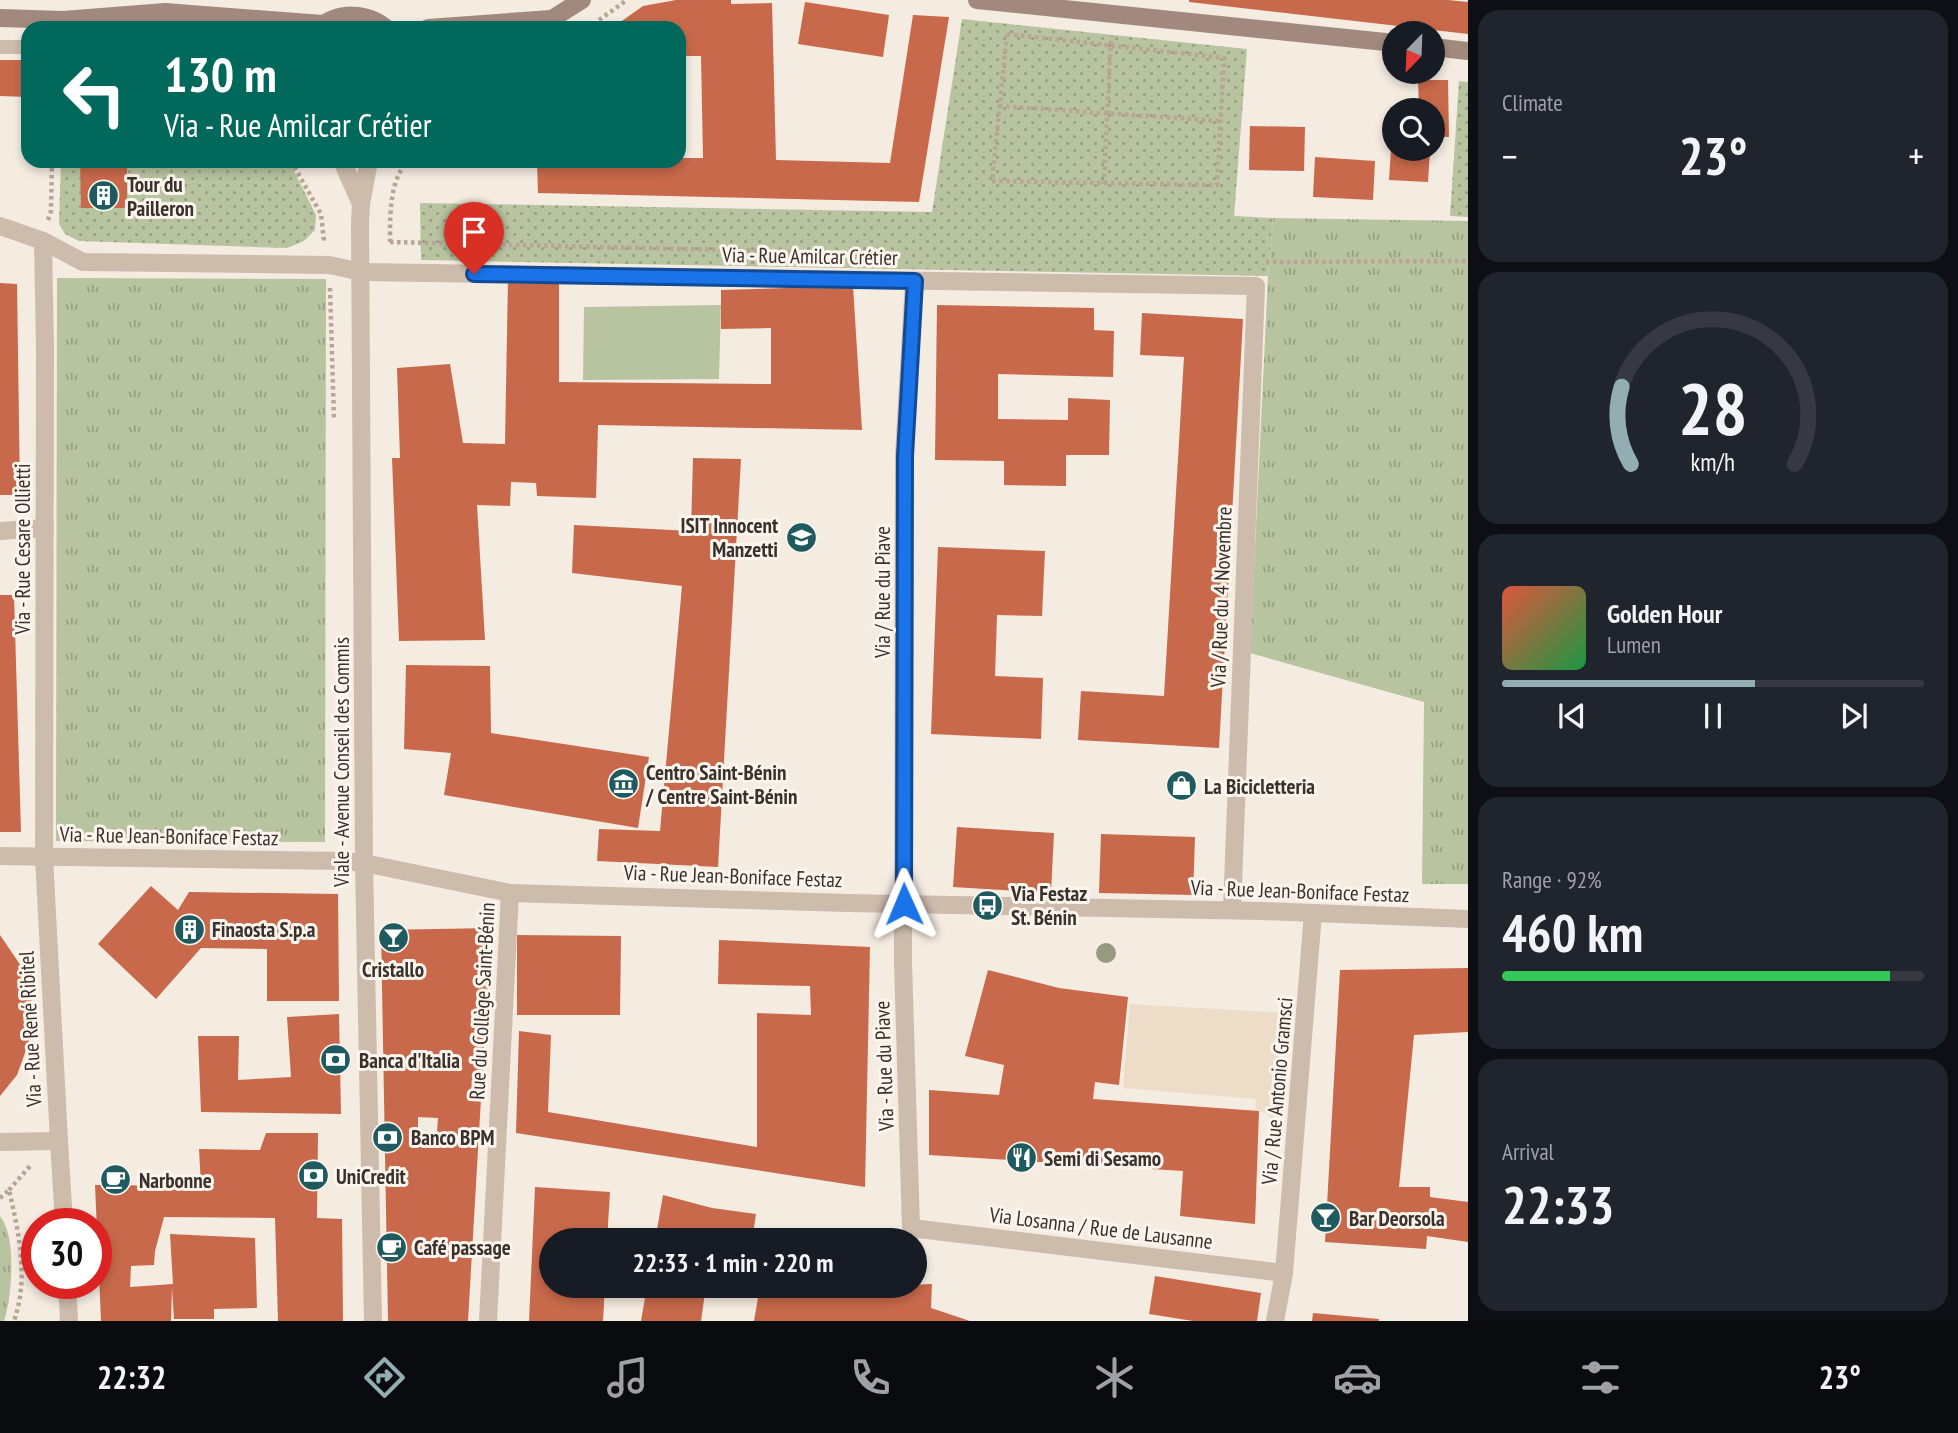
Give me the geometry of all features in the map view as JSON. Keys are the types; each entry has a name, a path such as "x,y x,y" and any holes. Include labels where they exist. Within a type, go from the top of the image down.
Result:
{"street":[{"path":"547,21 582,0"},
{"path":"977,0 1382,42"},
{"path":"0,18 63,20 164,12 265,21"},
{"path":"330,21 355,15 373,21"},
{"path":"63,20 67,21"},
{"path":"1446,48 1468,51"},
{"path":"345,168 360,204"},
{"path":"360,204 368,168"},
{"name":"Viale - Avenue Conseil des Commis","path":"360,204 364,863 373,1321"},
{"name":"Via - Rue Amilcar Crétier","path":"0,226 43,241 83,262 329,265 362,272 1256,286"},
{"name":"Via - Rue Cesare Ollietti","path":"43,241 44,857"},
{"name":"Via / Rue du Piave","path":"904,904 905,456 915,281"},
{"name":"Via / Rue du 4 Novembre","path":"1232,911 1256,286"},
{"path":"0,531 45,528"},
{"name":"Via - Rue Jean-Boniface Festaz","path":"0,856 364,863 510,893 1468,919"},
{"name":"Via - Rue René Ribitel","path":"44,857 63,1208"},
{"name":"Rue du Collège Saint-Bénin","path":"488,1321 510,893"},
{"name":"Via - Rue du Piave","path":"904,904 903,962 911,1228"},
{"name":"Via / Rue Antonio Gramsci","path":"1275,1321 1284,1273 1313,913"},
{"path":"1282,1123 1296,1137"},
{"path":"0,1142 59,1140"},
{"name":"Via Losanna / Rue de Lausanne","path":"927,1230 1284,1273"},
{"path":"68,1299 69,1321"}],"lane":[{"path":"0,47 21,47"}],"path":[{"path":"598,21 627,0"},
{"path":"1104,184 1113,15"},
{"path":"1007,34 1110,46 1224,58 1217,185 992,181 1007,34"},
{"path":"999,106 1221,121"},
{"path":"43,241 51,211 52,168"},
{"path":"296,168 321,214 329,265"},
{"path":"392,272 390,202 402,168"},
{"path":"1269,262 1468,261"},
{"path":"0,1198 31,1166"},
{"path":"9,1190 20,1244 22,1279 20,1303 14,1321"}],"green space":[{"path":"962,19 1247,49 1234,216 1273,218 1268,276 421,260 420,203 932,212"},
{"path":"1459,81 1468,82 1468,217 1450,216"},
{"path":"61,168 292,168 316,215 315,230 304,241 287,248 79,241 65,234 59,224"},
{"path":"1273,218 1468,221 1468,884 1422,884 1424,702 1250,653"},
{"path":"57,278 326,279 325,842 56,841"},
{"path":"721,305 719,379 583,380 584,307"},
{"path":"0,1216 9,1238 11,1252 11,1283 4,1321 0,1321"}],"shaded area":[{"path":"1130,1004 1287,1013 1282,1123 1269,1122 1270,1115 1255,1109 1256,1099 1123,1088"}],"building":[{"path":"676,0 731,0 731,4 772,3 776,160 890,163 913,15 949,17 919,202 538,193 537,168 686,168 686,158 703,158 701,56 686,56 686,21 622,21 643,6"},
{"path":"805,2 889,15 883,57 798,44"},
{"path":"1189,2 1468,2 1468,34 1446,31 1446,21 1382,21 1382,24"},
{"path":"0,60 21,60 21,97 0,96"},
{"path":"1448,80 1449,137 1445,137 1445,98 1419,98 1418,84 1446,84"},
{"path":"1250,126 1305,127 1304,171 1249,170"},
{"path":"1315,157 1375,161 1373,200 1313,197"},
{"path":"1390,161 1429,161 1428,182 1389,180"},
{"name":"Tour du Pailleron","path":"80,168 127,168 127,208 81,208"},
{"path":"508,278 559,278 559,382 771,384 771,328 721,329 721,290 853,286 862,430 598,425 596,498 537,496 536,483 511,482 510,506 477,505 485,640 399,641 392,458 400,458 397,368 450,364 463,443 505,444"},
{"path":"0,283 17,284 20,495 0,495"},
{"path":"937,305 1094,308 1094,330 1114,331 1113,377 998,374 998,419 1068,420 1068,398 1110,400 1109,455 1066,455 1066,486 1004,485 1004,461 935,460"},
{"path":"1142,313 1243,319 1219,748 1078,740 1081,691 1164,696 1184,357 1140,355"},
{"path":"693,458 741,459 718,867 597,861 599,829 660,831 682,586 572,573 574,525 691,531"},
{"path":"938,547 1045,551 1042,616 997,615 995,676 1043,678 1041,739 931,734"},
{"path":"0,595 14,595 21,832 0,832"},
{"path":"406,665 490,666 491,733 649,757 638,828 444,795 451,753 404,749"},
{"path":"957,827 1054,833 1051,893 953,887"},
{"path":"1101,834 1195,837 1193,895 1099,893"},
{"path":"151,886 178,910 189,892 338,894 339,1001 267,1001 267,949 201,948 156,999 98,944"},
{"path":"491,928 468,1321 388,1321 381,930","holes":["418,1117 438,1118 436,1146 418,1143"]},
{"path":"0,935 21,966 32,1002 30,1039 17,1075 0,1096"},
{"path":"517,935 621,936 620,1015 517,1015"},
{"path":"719,940 870,947 865,1187 516,1133 519,1031 551,1035 548,1112 757,1147 757,1013 811,1015 810,986 718,984"},
{"path":"1468,968 1468,1032 1414,1035 1399,1187 1430,1187 1430,1197 1468,1202 1468,1242 1427,1236 1426,1249 1325,1242 1340,970"},
{"path":"988,970 1059,988 1128,997 1119,1085 1095,1082 1093,1099 1259,1111 1255,1224 1180,1216 1183,1171 929,1155 929,1090 999,1095 1004,1065 965,1056"},
{"path":"339,1014 341,1114 201,1112 198,1036 239,1036 238,1080 291,1077 287,1017"},
{"path":"266,1133 318,1133 317,1218 342,1219 343,1321 278,1321 275,1218 164,1217 154,1265 131,1266 130,1287 173,1284 170,1234 255,1238 257,1308 214,1309 214,1319 174,1319 172,1288 171,1321 101,1321 100,1299 112,1299 112,1208 96,1208 95,1185 201,1186 199,1149 260,1150"},
{"path":"535,1187 610,1192 608,1228 539,1228 539,1298 604,1298 603,1321 529,1321"},
{"path":"663,1195 712,1208 756,1214 754,1228 657,1228"},
{"path":"1155,1276 1261,1293 1257,1321 1193,1321 1149,1314"},
{"path":"927,1284 932,1284 931,1308 970,1321 754,1321 758,1298 927,1298"},
{"path":"645,1298 704,1298 701,1321 641,1321"},
{"path":"1313,1313 1379,1319 1379,1321 1312,1321"}],"place":[{"name":"Tour du Pailleron","path":"104,196"},
{"name":"ISIT Innocent Manzetti","path":"801,537"},
{"name":"Centro Saint-Bénin / Centre Saint-Bénin","path":"623,784"},
{"name":"La Bicicletteria","path":"1181,786"},
{"name":"Via Festaz St. Bénin","path":"988,905"},
{"name":"Finaosta S.p.a","path":"189,929"},
{"name":"Cristallo","path":"393,937"},
{"name":"Banca d'Italia","path":"336,1060"},
{"name":"Banco BPM","path":"388,1137"},
{"name":"Semi di Sesamo","path":"1021,1158"},
{"name":"UniCredit","path":"313,1176"},
{"name":"Narbonne","path":"116,1180"},
{"name":"Bar Deorsola","path":"1326,1218"},
{"name":"Café passage","path":"391,1247"}],"route":[{"path":"474,274 915,281 905,456 904,904"}]}
